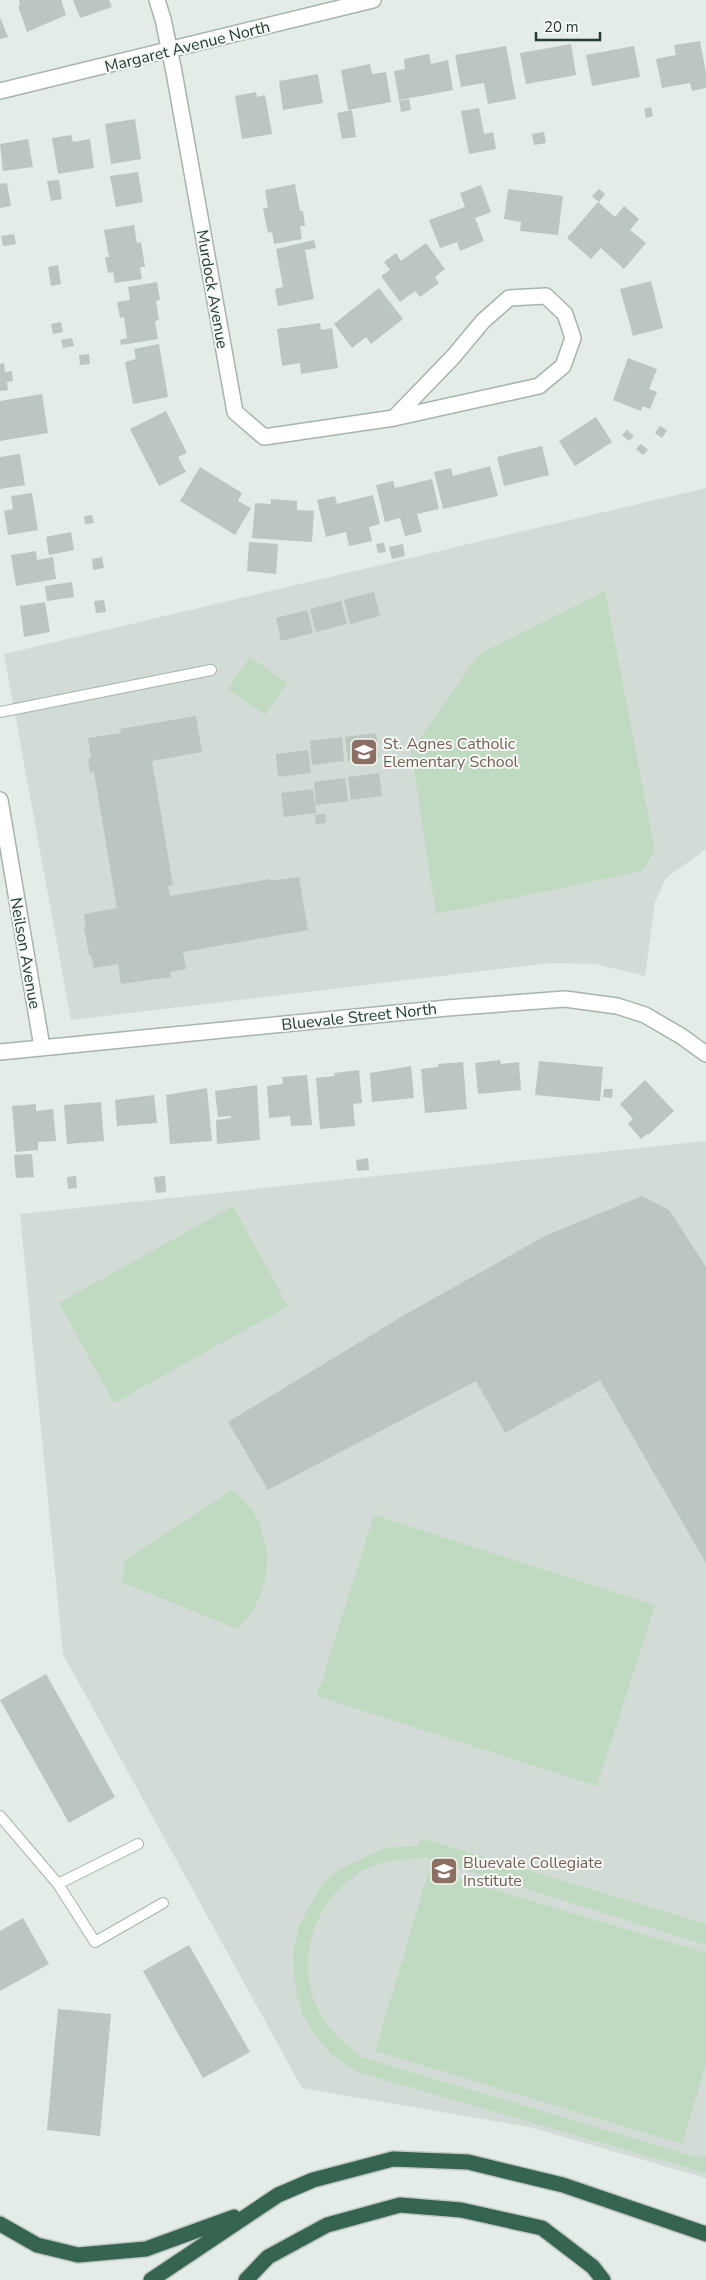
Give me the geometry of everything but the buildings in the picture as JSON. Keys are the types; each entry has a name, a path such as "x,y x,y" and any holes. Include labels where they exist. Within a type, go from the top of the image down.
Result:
{"highway":[{"path":"151,2280 278,2195 313,2180 393,2159 468,2162 563,2185 706,2234"},
{"path":"246,2280 268,2257 326,2225 400,2205 461,2210 542,2228 593,2267 603,2280"},
{"path":"0,2224 37,2245 78,2255 146,2248 255,2210"}],"street":[{"name":"Murdock Avenue","path":"157,0 164,19 235,412 264,437 394,418 539,386 563,366 573,338 565,314 546,296 509,298 483,321 453,358 394,418"},
{"name":"Margaret Avenue North","path":"0,92 374,0"},
{"name":"Neilson Avenue","path":"0,800 42,1047"},
{"name":"Bluevale Street North","path":"0,1052 447,1008 565,999 617,1006 645,1015 687,1040 706,1054"}],"lane":[{"path":"0,712 212,670"},
{"path":"0,1816 58,1884 95,1942 163,1903"},
{"path":"58,1884 138,1844"}],"shaded area":[{"name":"St. Agnes Catholic Elementary School","path":"706,488 706,849 666,878 655,902 645,976 596,964 551,963 71,1020 4,654"},
{"name":"Bluevale Collegiate Institute","path":"706,1141 706,2178 529,2127 302,2088 63,1654 20,1214"}],"green space":[{"path":"605,591 655,851 642,871 436,914 411,751 479,654"},
{"path":"250,657 287,683 265,715 228,689"},
{"path":"233,1206 288,1306 114,1403 59,1303"},
{"path":"232,1490 249,1506 258,1520 267,1558 264,1584 260,1596 250,1614 237,1629 122,1582 125,1560"},
{"path":"374,1515 655,1605 597,1786 317,1696"},
{"path":"421,1838 706,1924 706,1945 427,1858 391,1861 373,1866 357,1874 343,1885 321,1914 314,1931 308,1967 310,1985 315,2003 323,2019 334,2033 361,2057 693,2156 706,2157 706,2173 357,2072 331,2054 315,2036 303,2015 296,1994 293,1955 299,1925 325,1880 342,1868 384,1848 417,1846"},
{"path":"429,1870 706,1953 706,2064 682,2144 375,2051"}],"place":[{"name":"St. Agnes Catholic Elementary School","path":"364,752"},
{"name":"Bluevale Collegiate Institute","path":"444,1871"}]}
